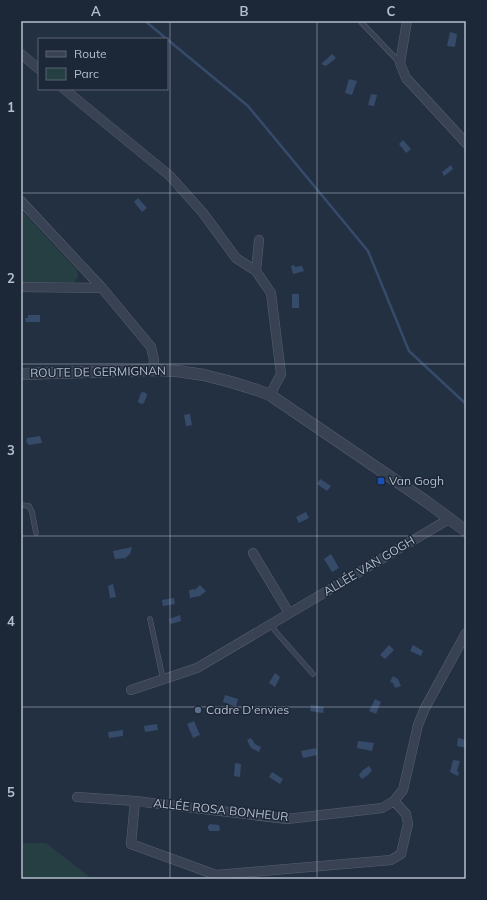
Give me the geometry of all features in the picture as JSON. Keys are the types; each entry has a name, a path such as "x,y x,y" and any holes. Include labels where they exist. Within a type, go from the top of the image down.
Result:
{"street":[{"path":"407,21 400,63 406,78 466,143"},
{"path":"21,54 38,68"},
{"path":"65,90 170,176 203,213 236,258 256,271 271,293 281,374 270,395"},
{"path":"21,201 102,288 151,347 154,360 153,370"},
{"path":"256,271 259,240"},
{"path":"21,287 102,288"},
{"name":"ROUTE DE GERMIGNAN","path":"21,374 153,370 177,371 204,375 257,390 270,395 427,502 466,531"},
{"name":"ALLÉE VAN GOGH","path":"131,690 197,668 449,519"},
{"path":"253,553 289,613"},
{"path":"135,801 131,844 216,875 391,860 400,854 408,824 406,814 394,801 403,790 418,725 425,708 466,633"},
{"name":"ALLÉE ROSA BONHEUR","path":"77,797 135,801 287,819 382,808 394,801"}],"lane":[{"path":"363,21 361,22 400,63"},
{"path":"21,505 29,506 32,512 36,533"},
{"path":"150,619 163,679"},
{"path":"271,624 276,632 313,674"}],"green space":[{"path":"21,210 77,270 78,277 74,282 21,283"},
{"path":"21,843 46,843 92,879 21,879"}],"water":[{"path":"450,32 457,34 455,47 447,46"},
{"path":"332,54 336,58 326,66 321,64"},
{"path":"349,79 357,81 352,95 345,93"},
{"path":"371,94 377,95 374,106 368,105"},
{"path":"403,140 411,149 406,153 399,144"},
{"path":"451,165 453,169 444,176 442,172"},
{"path":"138,198 147,208 142,212 134,202"},
{"path":"294,265 295,267 302,266 304,271 293,274 291,266"},
{"path":"292,294 299,294 299,308 292,308"},
{"path":"28,315 40,315 40,322 26,322 25,318 28,318"},
{"path":"143,392 147,395 144,403 142,404 138,401 141,393"},
{"path":"190,414 192,425 186,426 184,415"},
{"path":"40,436 42,443 28,445 26,442 27,438"},
{"path":"320,479 331,486 327,491 317,484"},
{"path":"306,512 309,518 299,523 296,517"},
{"path":"132,547 130,554 124,559 115,559 113,551"},
{"path":"331,554 339,568 332,572 324,559"},
{"path":"113,584 116,597 110,598 108,586"},
{"path":"200,585 206,591 200,596 190,598 189,590 196,589"},
{"path":"174,598 175,604 163,606 162,600"},
{"path":"180,615 181,621 171,624 169,619"},
{"path":"389,645 394,650 385,659 380,655"},
{"path":"413,645 423,651 421,656 410,651"},
{"path":"275,673 280,677 275,687 269,683"},
{"path":"393,676 398,679 401,686 395,688 393,683 390,682"},
{"path":"225,695 238,699 236,707 223,702"},
{"path":"375,699 381,702 376,714 369,711"},
{"path":"311,705 324,707 323,713 310,711"},
{"path":"194,721 200,735 193,738 187,724"},
{"path":"157,724 158,730 145,732 144,726"},
{"path":"123,730 123,736 109,738 108,732"},
{"path":"251,738 255,744 261,747 259,752 251,748 247,740"},
{"path":"458,738 466,740 466,748 457,746"},
{"path":"358,741 374,743 372,751 357,748"},
{"path":"316,748 317,755 303,758 301,751"},
{"path":"453,760 460,761 457,771 459,772 458,776 450,772"},
{"path":"235,763 241,764 240,777 234,776"},
{"path":"369,766 372,770 362,779 359,775"},
{"path":"272,772 283,779 280,784 269,777"},
{"path":"210,824 219,825 220,830 210,831 208,826"}],"waterway":[{"path":"145,21 166,38"},
{"path":"168,40 248,106 368,251 409,351 466,404"}],"place":[{"name":"Van Gogh","path":"381,481"},
{"name":"Cadre D'envies","path":"198,710"}]}
